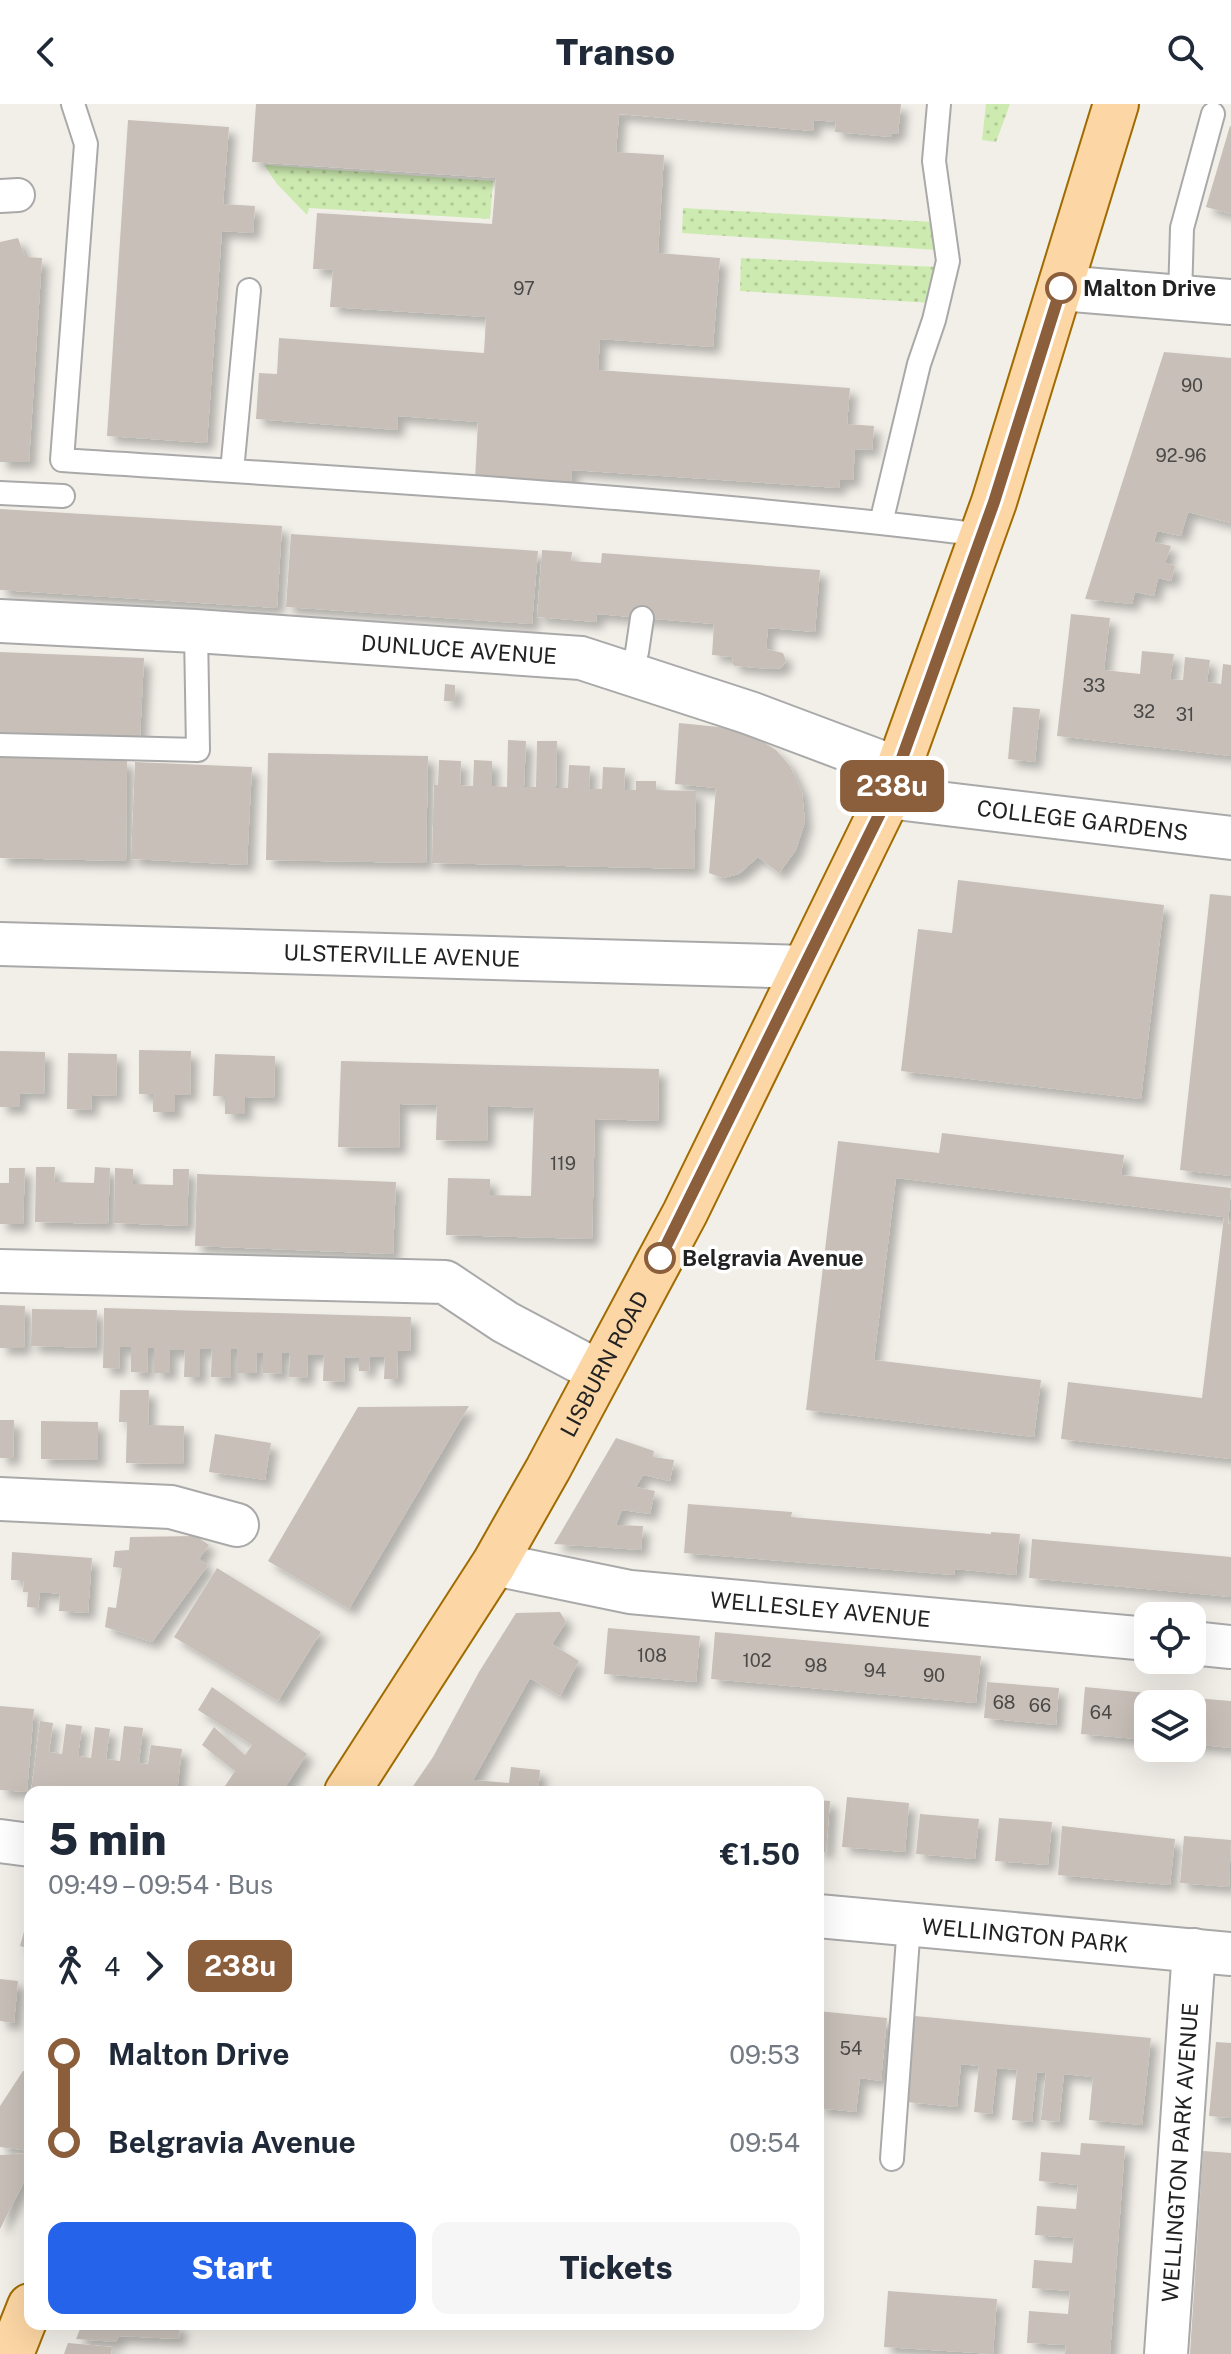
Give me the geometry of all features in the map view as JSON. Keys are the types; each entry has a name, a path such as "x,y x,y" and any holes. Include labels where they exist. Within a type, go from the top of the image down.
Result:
{"main road":[{"name":"LISBURN ROAD","path":"351,1786 494,1564 548,1469 685,1213 894,783 983,535 1061,288 1108,113"}],"street":[{"path":"1061,288 1231,302"},
{"name":"DUNLUCE AVENUE","path":"0,621 196,631 581,658 750,713 894,783"},
{"name":"COLLEGE GARDENS","path":"894,783 1231,838"},
{"name":"ULSTERVILLE AVENUE","path":"0,944 805,967"},
{"path":"0,1271 445,1282 505,1322 599,1372"},
{"path":"0,1499 171,1507 237,1525"},
{"name":"WELLESLEY AVENUE","path":"494,1564 630,1592 1134,1638"},
{"path":"1206,1644 1231,1647"},
{"path":"0,1841 24,1844"},
{"name":"WELLINGTON PARK","path":"824,1917 1212,1952"},
{"name":"WELLINGTON PARK AVENUE","path":"1166,2354 1212,1952"}],"lane":[{"path":"73,104 86,144 62,460 433,483 983,535"},
{"path":"881,523 919,364 934,320 948,261 934,161 939,104"},
{"path":"1180,298 1182,228 1213,114"},
{"path":"232,471 249,290"},
{"path":"0,493 63,496"},
{"path":"629,672 637,652 642,618"},
{"path":"0,745 198,750 196,631"},
{"path":"892,2159 909,1924"}],"green space":[{"path":"986,104 1010,104 996,142 982,140"},
{"path":"264,165 493,181 490,219 309,208 307,215 277,184"},
{"path":"683,208 934,222 937,250 682,233"},
{"path":"741,258 938,267 932,303 740,291"}],"building":[{"path":"256,104 901,104 898,134 892,133 892,137 835,132 836,122 814,120 813,131 619,114 616,152 664,155 658,253 720,258 713,347 600,339 598,370 850,388 847,424 874,426 872,450 855,449 853,480 840,480 839,488 572,470 571,487 475,480 478,422 398,416 397,430 256,419 259,373 277,374 279,338 484,353 486,317 330,307 333,270 313,269 317,213 492,224 496,178 252,162"},
{"path":"128,120 229,127 223,204 255,206 253,233 222,231 207,443 107,436"},
{"path":"1231,126 1231,214 1206,207"},
{"path":"18,238 25,257 42,258 29,462 0,462 0,242"},
{"path":"1164,352 1231,358 1231,523 1188,512 1181,536 1157,531 1154,542 1171,546 1165,563 1175,566 1171,581 1158,578 1154,596 1135,592 1132,604 1085,599"},
{"path":"0,509 282,526 277,608 0,590"},
{"path":"291,534 538,551 532,624 286,607"},
{"path":"542,550 572,552 571,561 601,563 602,553 820,570 815,632 768,628 766,649 783,653 786,661 781,668 771,669 735,666 733,657 712,655 714,624 597,614 596,622 537,617"},
{"path":"1071,614 1110,618 1104,670 1140,674 1142,651 1174,654 1170,679 1183,680 1185,657 1210,660 1207,682 1221,684 1223,664 1231,665 1231,756 1057,736"},
{"path":"0,652 144,658 140,738 0,732"},
{"path":"445,684 455,685 455,701 444,701"},
{"path":"1013,707 1040,709 1035,762 1008,759"},
{"path":"679,723 719,727 754,736 776,750 790,766 802,792 805,822 796,850 779,873 758,857 739,874 723,878 709,873 716,788 675,784"},
{"path":"508,740 526,741 524,787 536,787 537,741 557,741 556,788 568,788 569,765 590,766 589,789 602,789 603,767 625,768 624,790 636,790 636,781 656,781 656,790 696,791 694,869 432,863 434,785 438,785 439,760 461,761 460,785 467,786 473,786 474,760 492,761 492,786 507,787"},
{"path":"268,753 428,756 426,863 266,860"},
{"path":"0,757 127,760 126,861 0,858"},
{"path":"135,762 252,767 247,865 131,859"},
{"path":"958,880 1164,905 1141,1099 901,1071 918,929 952,933"},
{"path":"1210,894 1231,896 1231,1176 1180,1170"},
{"path":"139,1050 191,1051 190,1095 175,1095 175,1112 153,1112 153,1094 139,1094"},
{"path":"0,1051 45,1052 44,1094 20,1093 20,1107 0,1107"},
{"path":"68,1053 117,1054 116,1096 92,1095 91,1110 67,1109"},
{"path":"215,1054 275,1056 274,1098 245,1097 245,1114 225,1114 225,1096 213,1096"},
{"path":"341,1061 659,1069 658,1121 595,1119 592,1239 446,1235 448,1178 490,1179 490,1195 531,1196 534,1108 488,1106 487,1141 436,1140 437,1105 400,1104 399,1148 338,1147"},
{"path":"942,1133 1124,1155 1121,1175 1231,1188 1228,1224 1231,1224 1231,1459 1061,1439 1068,1382 1202,1398 1224,1217 896,1178 874,1360 1041,1380 1034,1437 806,1410 838,1141 939,1153"},
{"path":"36,1167 55,1167 54,1182 94,1183 95,1167 110,1168 108,1224 35,1222"},
{"path":"9,1168 25,1168 23,1224 0,1224 0,1183 9,1183"},
{"path":"115,1168 133,1169 133,1184 173,1185 173,1169 189,1169 187,1226 114,1223"},
{"path":"197,1174 396,1182 393,1254 195,1246"},
{"path":"0,1305 25,1306 24,1348 0,1348"},
{"path":"104,1308 411,1317 410,1351 398,1351 397,1379 384,1379 385,1357 370,1357 369,1371 359,1371 359,1358 345,1357 344,1382 323,1381 324,1355 308,1355 307,1378 289,1377 290,1353 282,1353 282,1374 263,1373 263,1353 257,1353 256,1373 237,1373 237,1349 231,1349 231,1378 211,1377 212,1349 200,1349 200,1377 184,1377 185,1350 170,1350 170,1373 154,1373 154,1348 148,1348 147,1373 131,1372 131,1347 120,1347 119,1369 103,1368"},
{"path":"32,1309 97,1310 96,1348 31,1346"},
{"path":"120,1390 149,1390 148,1425 184,1426 183,1464 126,1463 127,1422 119,1422"},
{"path":"469,1406 349,1609 268,1561 358,1407"},
{"path":"0,1420 14,1420 13,1458 0,1458"},
{"path":"41,1421 98,1422 98,1460 41,1459"},
{"path":"215,1434 271,1443 265,1480 209,1472"},
{"path":"616,1438 654,1451 653,1457 674,1460 670,1481 643,1475 636,1487 655,1491 650,1514 622,1510 616,1525 643,1526 641,1550 554,1544"},
{"path":"688,1504 792,1512 791,1517 1020,1534 1016,1575 955,1569 954,1575 684,1553"},
{"path":"196,1536 209,1545 199,1559 208,1565 152,1642 105,1627 108,1607 116,1608 122,1568 113,1567 115,1551 129,1550 130,1537"},
{"path":"1032,1539 1231,1557 1231,1597 1029,1578"},
{"path":"12,1552 92,1558 88,1613 59,1611 60,1594 51,1593 40,1593 38,1608 27,1607 28,1592 23,1592 24,1580 11,1580"},
{"path":"217,1568 321,1632 278,1701 174,1637"},
{"path":"560,1612 566,1622 552,1644 579,1661 560,1696 530,1678 473,1780 509,1783 511,1767 540,1770 539,1786 413,1786 433,1757 479,1672 516,1613"},
{"path":"608,1628 700,1636 696,1682 604,1674"},
{"path":"715,1632 981,1656 976,1703 711,1679"},
{"path":"987,1682 1059,1688 1056,1725 984,1718"},
{"path":"212,1687 307,1754 286,1786 225,1786 235,1771 202,1745 214,1727 245,1755 252,1745 198,1710"},
{"path":"1085,1687 1134,1692 1134,1739 1081,1734"},
{"path":"1206,1699 1231,1701 1231,1748 1206,1745"},
{"path":"0,1706 34,1709 28,1786 24,1786 24,1792 0,1790"},
{"path":"40,1721 53,1723 49,1752 62,1754 66,1724 82,1726 78,1756 91,1758 95,1727 110,1729 106,1759 120,1761 124,1726 143,1728 139,1763 148,1764 151,1745 182,1749 178,1786 32,1786"},
{"path":"847,1797 909,1803 905,1852 842,1847"},
{"path":"824,1800 830,1801 824,1852"},
{"path":"920,1814 979,1819 975,1859 916,1854"},
{"path":"999,1818 1052,1822 1048,1865 995,1861"},
{"path":"1062,1826 1175,1839 1170,1885 1058,1875"},
{"path":"1184,1836 1231,1840 1229,1887 1180,1883"},
{"path":"0,1979 18,1981 14,2023 0,2021"},
{"path":"824,2012 887,2018 881,2081 860,2078 856,2112 824,2109"},
{"path":"915,2016 1151,2038 1142,2125 1089,2120 1093,2077 1064,2074 1059,2122 1041,2120 1046,2073 1037,2072 1032,2122 1012,2120 1017,2070 997,2068 992,2114 974,2112 979,2066 961,2064 957,2107 907,2102"},
{"path":"1216,2042 1231,2043 1231,2118 1209,2116"},
{"path":"23,2071 24,2150 0,2147 0,2106"},
{"path":"1081,2143 1125,2146 1110,2354 1065,2354 1066,2345 1027,2343 1029,2311 1068,2314 1070,2291 1032,2288 1034,2260 1072,2263 1074,2238 1035,2235 1037,2206 1076,2209 1078,2185 1039,2181 1041,2152 1080,2155"},
{"path":"1203,2151 1231,2153 1231,2354 1190,2354"},
{"path":"24,2153 24,2182 0,2229 0,2155"},
{"path":"888,2291 997,2299 993,2354 884,2347"},
{"path":"80,2330 180,2330 179,2339 119,2336 116,2342 76,2339"},
{"path":"68,2343 112,2347 111,2354 64,2354"}],"bus line":[{"name":"238u","path":"660,1258 685,1213 888,797 994,502 1061,288"}],"place":[{"name":"Malton Drive","path":"1061,288"},
{"name":"Belgravia Avenue","path":"660,1258"}]}
